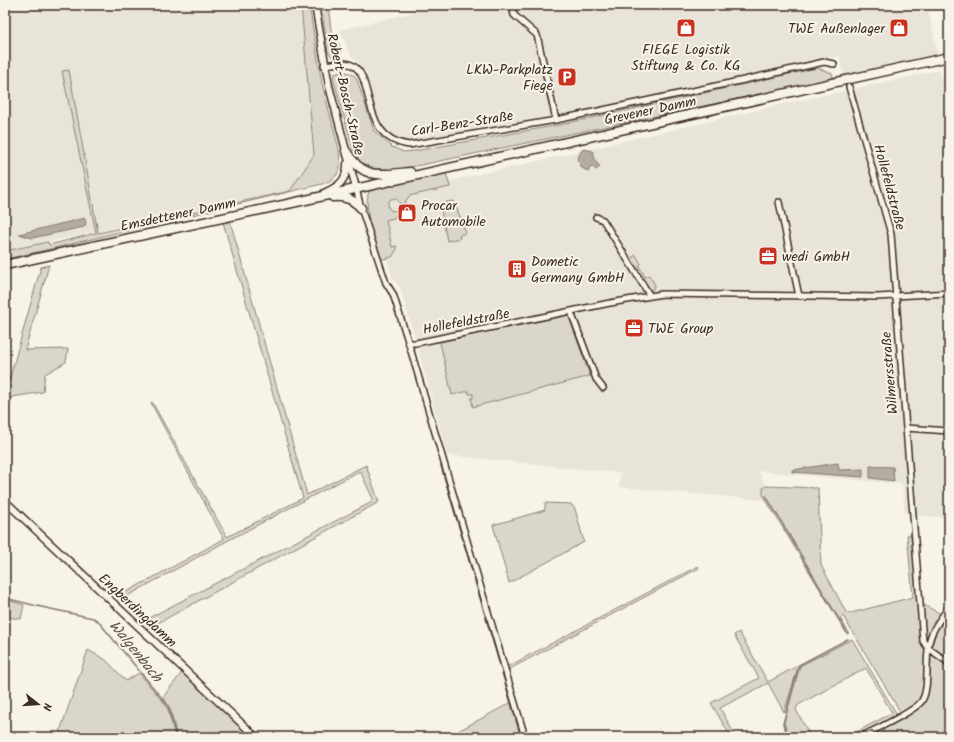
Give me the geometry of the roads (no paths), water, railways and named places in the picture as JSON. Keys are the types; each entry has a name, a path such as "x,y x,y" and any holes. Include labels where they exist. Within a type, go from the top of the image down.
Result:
{"main road":[{"name":"Grevener Damm","path":"356,188 949,58"},
{"path":"346,151 355,164 365,171 375,174 441,169"},
{"name":"Emsdettener Damm","path":"5,265 356,188"},
{"path":"310,198 341,196 355,202 361,208"}],"street":[{"name":"Robert-Bosch-Straße","path":"315,5 324,65 356,188"},
{"path":"512,5 514,15 537,35 556,120"},
{"name":"Carl-Benz-Straße","path":"324,65 345,63 357,68 363,79 377,124 382,132 388,138 402,144 409,145 556,120 824,62 834,64"},
{"name":"Hollefeldstraße","path":"849,86 891,234 895,296"},
{"path":"310,198 334,189 344,180 347,170 346,151"},
{"name":"Hollefeldstraße","path":"356,188 361,208 386,283 396,302 408,341 411,343 662,294 877,298 949,293"},
{"path":"779,202 799,296"},
{"path":"596,217 603,220 650,296"},
{"name":"Wilmersstraße","path":"895,296 906,428 949,431"},
{"path":"571,312 596,379 603,388"},
{"path":"408,341 525,737"},
{"path":"906,428 923,641 928,648 949,662"},
{"name":"Engberdingdamm","path":"5,501 256,737"},
{"path":"860,737 911,710 920,703 926,689 928,648 933,631 949,607"},
{"path":"872,730 874,737"}],"waterway":[{"path":"441,466 521,737"},
{"path":"766,496 847,633"},
{"name":"Walgenbach","path":"5,598 93,618 98,621 166,703 176,737"},
{"path":"789,737 783,724 799,665 848,639"}],"place":[{"name":"FIEGE Logistik Stiftung & Co. KG","path":"686,28"},
{"name":"TWE Außenlager","path":"899,28"},
{"name":"LKW-Parkplatz Fiege","path":"567,77"},
{"name":"Procar Automobile","path":"407,213"},
{"name":"wedi GmbH","path":"768,256"},
{"name":"Dometic Germany GmbH","path":"517,269"},
{"name":"TWE Group","path":"634,328"}]}
